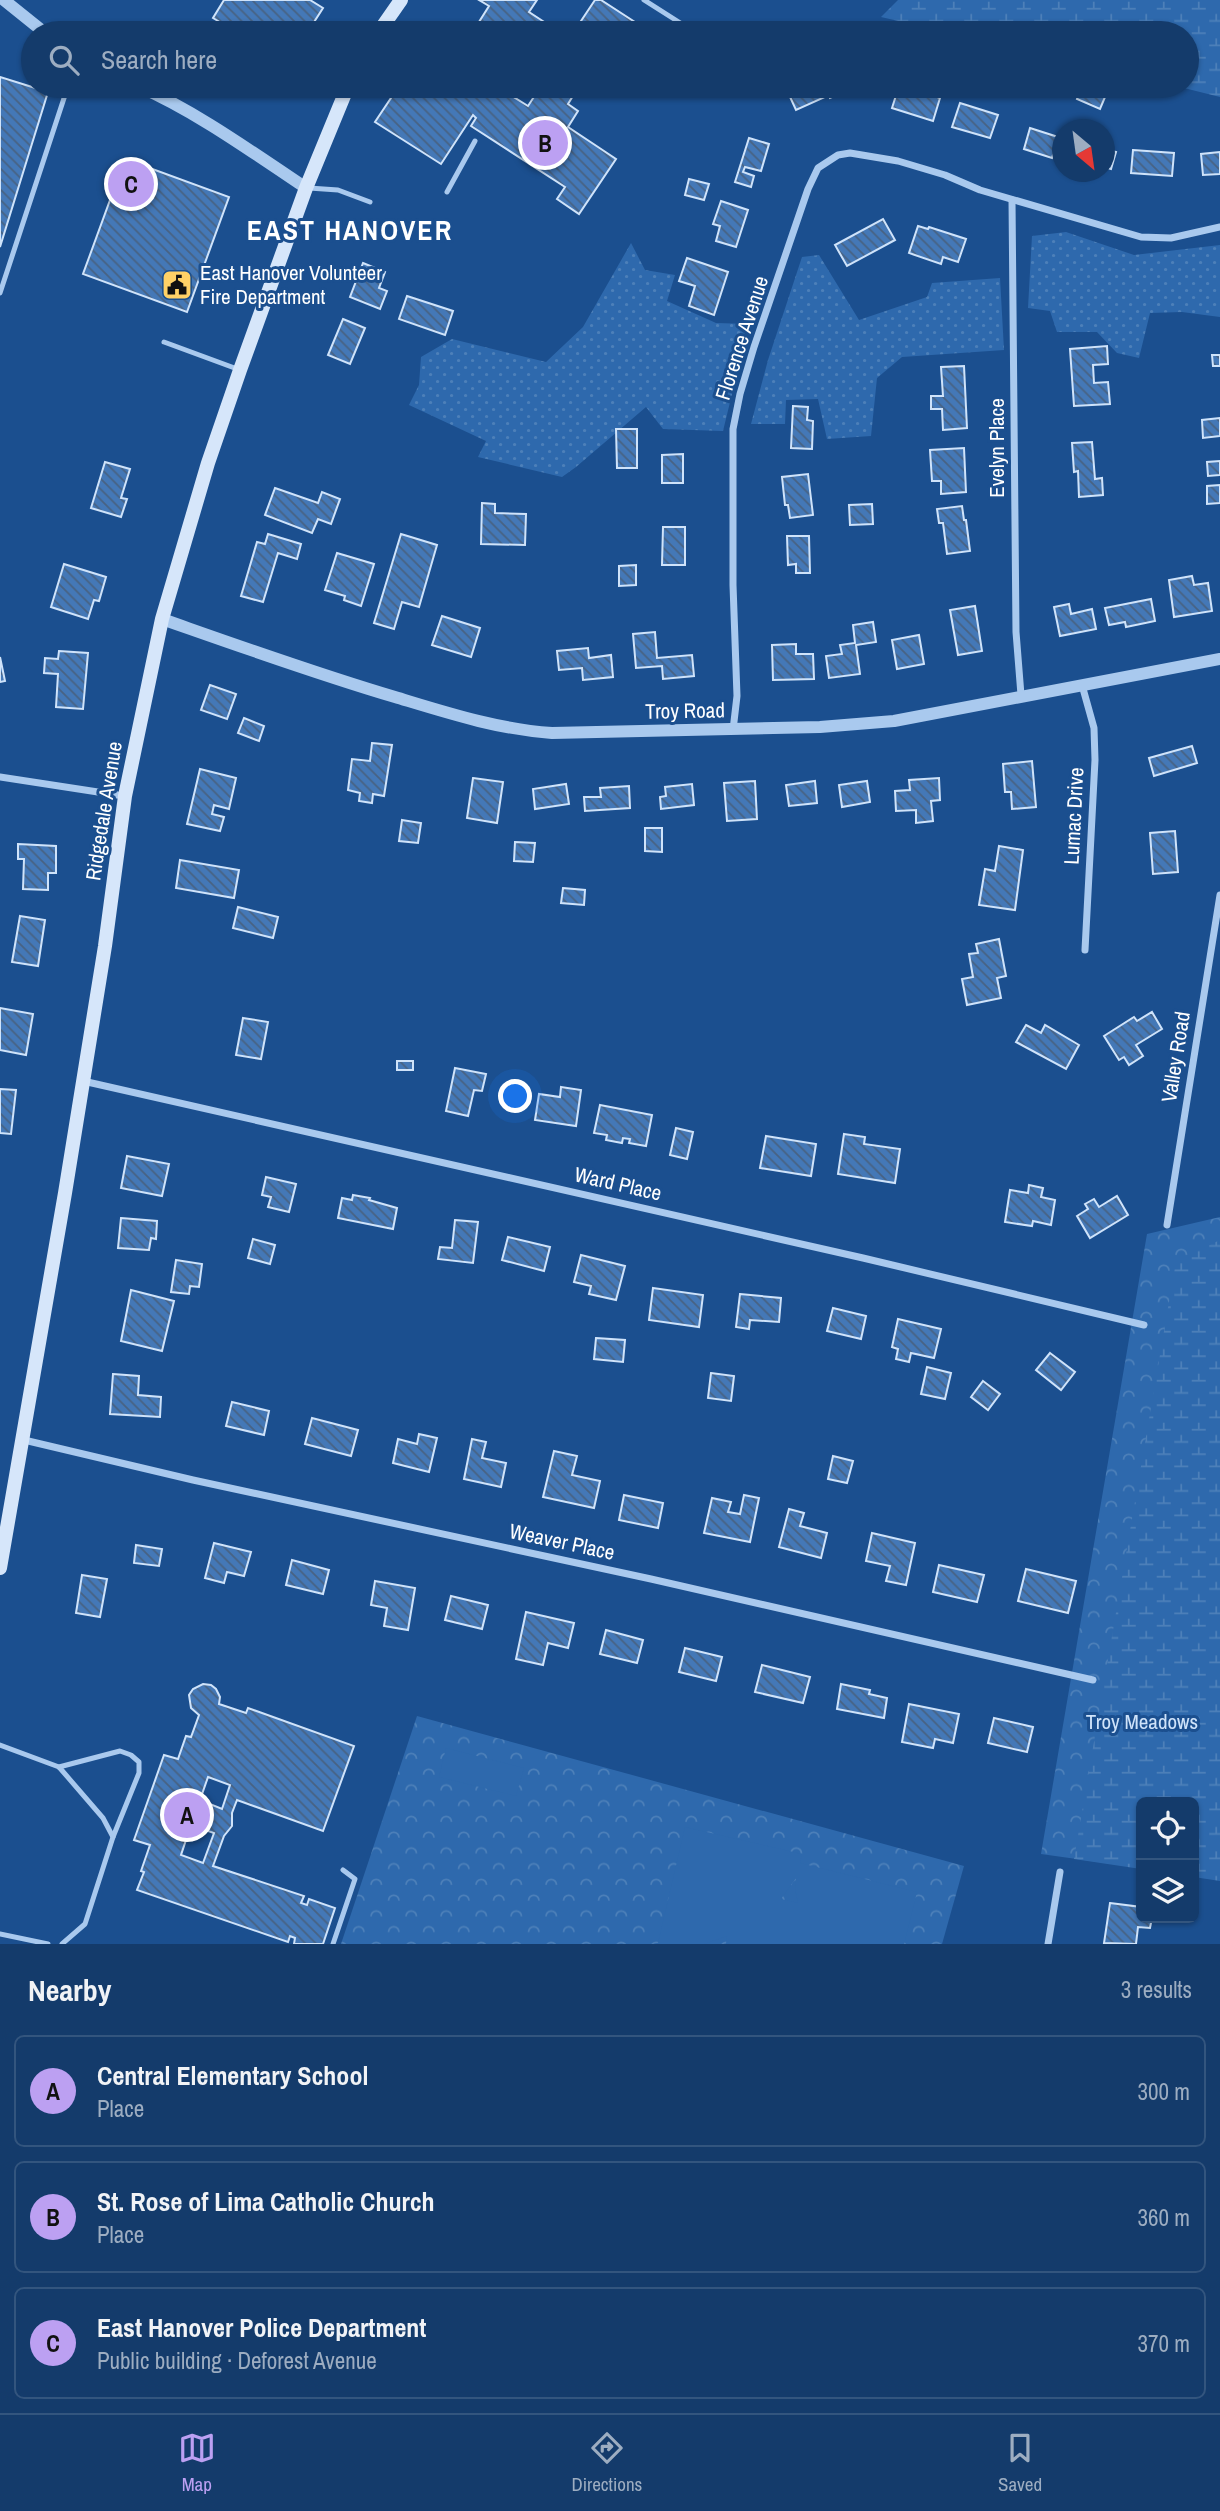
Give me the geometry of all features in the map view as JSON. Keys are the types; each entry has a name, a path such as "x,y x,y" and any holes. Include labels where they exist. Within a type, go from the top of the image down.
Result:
{"main road":[{"path":"386,21 401,0"},
{"name":"Ridgedale Avenue","path":"0,1568 24,1440 105,946 125,796 162,619 208,463 240,370 306,188 343,98"}],"street":[{"path":"4,0 31,21"},
{"path":"163,98 306,188"},
{"name":"Florence Avenue","path":"733,730 737,696 733,585 733,429 754,347 808,189 818,168 838,155 850,153 898,161 1012,200 1141,237 1171,238 1220,228"},
{"name":"Evelyn Place","path":"1012,200 1016,632 1021,695"},
{"name":"Troy Road","path":"162,619 322,675 478,722 515,730 552,733 820,727 894,721 1220,659"},
{"name":"Lumac Drive","path":"1082,684 1094,728 1095,760 1085,950"},
{"path":"0,777 125,796"},
{"name":"Valley Road","path":"1167,1225 1220,895"},
{"name":"Ward Place","path":"82,1081 836,1251 1144,1325"},
{"name":"Weaver Place","path":"24,1440 1093,1680"},
{"path":"1048,1944 1060,1872"}],"lane":[{"path":"644,0 677,21"},
{"path":"0,293 64,98"},
{"path":"447,192 475,141"},
{"path":"306,188 338,190 370,202"},
{"path":"164,342 240,370"},
{"path":"0,1745 59,1767 103,1818 113,1837"},
{"path":"59,1767 120,1751 139,1762 139,1773 113,1837 85,1924 62,1944"},
{"path":"333,1944 355,1879 343,1870"},
{"path":"0,1934 48,1944"}],"green space":[{"path":"898,0 1220,0 1220,97 1199,92 1199,21 898,21 881,17"},
{"path":"1066,232 1134,255 1220,245 1220,317 1182,312 1150,313 1139,358 1117,353 1097,332 1057,332 1050,311 1028,308 1032,236"},
{"path":"631,243 645,270 675,275 667,301 716,323 749,324 723,431 663,429 646,407 562,477 478,457 486,441 409,405 419,385 421,357 452,339 546,362 583,327"},
{"path":"819,255 859,320 927,297 932,283 1000,278 1004,350 902,357 877,378 871,436 827,439 818,399 786,400 785,424 751,424 768,360 802,257"},
{"name":"Troy Meadows","path":"1220,1217 1220,1879 1199,1817 1199,1797 1136,1797 1136,1867 1041,1854 1147,1234"},
{"name":"Troy Meadows","path":"1220,1240 1220,1881 1199,1878 1199,1797 1136,1797 1136,1868 1074,1859 1176,1261"},
{"path":"417,1716 964,1866 942,1944 341,1944"},
{"path":"446,1748 524,1768 516,1796 439,1777"},
{"path":"685,1827 802,1854 800,1863 917,1892 904,1944 726,1944 727,1936 704,1944 653,1944 658,1943","holes":["796,1878 798,1903 781,1899"]}],"building":[{"path":"224,0 310,0 323,8 315,21 218,21 213,18"},
{"path":"479,0 537,0 529,12 543,21 480,21 489,6"},
{"path":"595,0 601,0 633,21 581,21"},
{"path":"0,77 21,84 21,98 46,98 0,247"},
{"path":"391,98 515,98 528,106 533,98 572,98 568,104 578,111 568,127 616,159 579,214 557,199 565,187 471,126 476,118 473,115 441,164 375,122"},
{"path":"790,98 822,98 796,110"},
{"path":"895,98 940,98 933,121 892,108"},
{"path":"1077,98 1105,98 1100,109"},
{"path":"960,103 998,115 990,138 952,127"},
{"path":"1030,128 1052,135 1052,158 1024,149"},
{"path":"749,138 769,144 761,171 745,167 743,172 754,176 751,187 735,182"},
{"path":"1133,150 1174,153 1172,176 1131,173"},
{"path":"1220,152 1220,174 1203,175 1201,154"},
{"path":"125,159 229,197 187,312 83,274"},
{"path":"689,179 709,184 704,200 685,195"},
{"path":"721,201 748,210 736,247 716,241 720,226 713,224"},
{"path":"883,219 895,240 847,266 835,245"},
{"path":"918,226 966,239 958,262 943,257 941,264 909,253"},
{"path":"687,258 728,272 714,315 689,306 695,286 679,281"},
{"path":"363,263 385,272 379,288 387,291 380,309 350,297"},
{"path":"407,296 453,311 445,335 399,319"},
{"path":"343,319 365,328 350,364 328,355"},
{"path":"1107,346 1108,364 1093,365 1094,383 1108,382 1110,404 1074,406 1070,349"},
{"path":"1212,355 1220,355 1220,366 1213,366"},
{"path":"964,366 967,428 943,430 942,409 931,409 931,396 943,396 941,367"},
{"path":"793,406 808,407 807,420 813,421 812,449 791,448"},
{"path":"1220,418 1220,436 1203,438 1202,420"},
{"path":"616,429 637,429 637,468 617,468"},
{"path":"1092,442 1095,479 1102,478 1103,495 1079,497 1078,471 1074,472 1072,443"},
{"path":"964,448 966,492 941,494 941,481 932,481 930,450"},
{"path":"683,454 683,483 662,483 662,455"},
{"path":"1220,461 1220,475 1208,476 1207,462"},
{"path":"105,462 130,469 121,498 127,499 121,517 91,508"},
{"path":"808,474 813,515 790,518 788,505 785,505 782,477"},
{"path":"1220,485 1220,503 1207,504 1207,486"},
{"path":"275,488 318,503 322,492 340,499 331,524 318,519 312,533 265,515"},
{"path":"482,503 495,504 495,513 526,514 525,545 481,544"},
{"path":"872,504 873,524 850,525 849,505"},
{"path":"962,506 970,551 947,554 943,523 939,523 937,509"},
{"path":"663,527 685,527 685,565 662,565"},
{"path":"268,534 301,544 297,559 278,553 263,602 241,596 257,542 265,544"},
{"path":"401,534 437,545 419,607 402,602 394,629 374,623"},
{"path":"787,536 809,536 810,573 796,573 796,564 788,565"},
{"path":"337,553 374,564 361,606 344,600 345,596 325,590"},
{"path":"64,564 106,577 99,601 94,600 88,619 51,607"},
{"path":"636,565 636,585 619,586 619,566"},
{"path":"1192,576 1194,585 1208,583 1212,611 1174,617 1169,580"},
{"path":"1151,599 1155,621 1126,627 1125,622 1109,625 1105,608"},
{"path":"1069,604 1071,614 1092,609 1096,629 1060,636 1054,607"},
{"path":"975,606 982,651 958,655 950,610"},
{"path":"442,616 480,628 471,657 432,645"},
{"path":"873,622 876,642 856,645 860,674 829,678 826,656 842,654 840,645 855,643 853,625"},
{"path":"655,632 657,658 692,655 694,676 663,679 662,666 636,668 633,634"},
{"path":"919,635 924,664 897,669 892,640"},
{"path":"796,644 796,654 813,654 814,679 773,680 772,645"},
{"path":"588,648 589,658 611,655 613,677 583,680 582,668 559,670 557,651"},
{"path":"59,651 88,653 83,709 56,707 58,674 44,673 45,658 58,659"},
{"path":"0,657 5,681 0,682"},
{"path":"210,685 236,694 227,719 201,710"},
{"path":"244,718 264,726 259,741 238,733"},
{"path":"372,743 392,745 384,796 373,794 372,803 359,801 360,793 348,790 352,759 370,761"},
{"path":"1192,746 1197,763 1154,776 1149,758"},
{"path":"1032,761 1036,807 1012,809 1011,792 1005,792 1003,764"},
{"path":"200,769 236,778 229,809 214,805 212,814 224,817 220,831 187,824"},
{"path":"473,778 503,782 497,823 467,818"},
{"path":"939,778 940,800 931,801 933,821 916,823 916,810 896,811 895,791 910,790 909,780"},
{"path":"755,781 757,819 727,821 724,783"},
{"path":"815,781 817,803 789,806 786,785"},
{"path":"867,781 870,802 842,807 839,785"},
{"path":"566,784 569,804 535,809 533,789"},
{"path":"692,784 694,805 661,809 660,797 666,796 665,787"},
{"path":"629,786 630,808 585,811 584,797 601,797 600,788"},
{"path":"402,820 421,823 418,843 399,841"},
{"path":"645,828 662,828 662,852 645,851"},
{"path":"1175,831 1178,872 1153,874 1150,833"},
{"path":"515,842 535,843 533,862 514,861"},
{"path":"18,844 56,846 56,873 48,873 48,890 23,889 24,859 18,859"},
{"path":"999,846 1023,850 1015,910 979,905 985,869 995,871"},
{"path":"180,860 239,870 234,898 176,888"},
{"path":"563,888 585,890 584,905 561,903"},
{"path":"238,907 278,917 273,938 233,928"},
{"path":"20,916 45,920 38,966 12,962"},
{"path":"999,939 1006,976 997,978 1001,998 967,1005 962,979 973,977 969,954 978,953 976,944"},
{"path":"0,1008 33,1014 26,1055 0,1050"},
{"path":"1152,1012 1162,1029 1136,1045 1143,1056 1129,1065 1124,1057 1119,1060 1104,1036 1134,1017 1137,1021"},
{"path":"243,1018 268,1022 261,1059 236,1055"},
{"path":"1026,1025 1041,1033 1045,1025 1079,1045 1066,1069 1016,1042"},
{"path":"397,1061 413,1061 413,1070 397,1070"},
{"path":"455,1068 486,1074 482,1091 474,1090 468,1116 446,1111"},
{"path":"561,1087 581,1090 576,1126 535,1120 539,1094 560,1097"},
{"path":"0,1089 16,1090 11,1134 0,1133"},
{"path":"600,1105 652,1115 646,1146 629,1143 630,1139 623,1138 622,1143 606,1140 607,1135 594,1133"},
{"path":"676,1128 693,1132 687,1159 670,1155"},
{"path":"844,1134 865,1137 864,1144 900,1149 895,1183 838,1174"},
{"path":"766,1136 816,1144 811,1176 760,1168"},
{"path":"127,1156 169,1164 162,1196 121,1188"},
{"path":"266,1177 296,1184 289,1212 268,1207 271,1197 262,1195"},
{"path":"1029,1185 1043,1188 1041,1197 1055,1200 1051,1225 1033,1221 1032,1226 1005,1222 1010,1190 1028,1193"},
{"path":"353,1195 397,1208 393,1229 338,1218 342,1198 352,1200"},
{"path":"1117,1196 1128,1215 1090,1238 1077,1216 1088,1209 1085,1204 1094,1199 1099,1207"},
{"path":"121,1218 157,1221 156,1239 151,1238 149,1250 118,1248"},
{"path":"455,1220 478,1222 473,1263 438,1259 440,1247 452,1248"},
{"path":"508,1237 550,1247 544,1271 502,1260"},
{"path":"253,1239 275,1245 270,1264 248,1258"},
{"path":"581,1255 625,1266 616,1300 589,1294 591,1286 574,1282"},
{"path":"176,1260 202,1264 199,1287 190,1286 189,1294 171,1292"},
{"path":"653,1288 703,1295 699,1327 649,1320"},
{"path":"131,1290 174,1301 162,1351 121,1341"},
{"path":"740,1294 781,1298 779,1322 750,1320 749,1329 736,1327"},
{"path":"833,1308 866,1316 861,1339 827,1331"},
{"path":"898,1319 941,1329 934,1358 911,1353 909,1362 896,1359 898,1349 892,1347"},
{"path":"596,1338 625,1340 623,1362 594,1359"},
{"path":"1050,1353 1075,1372 1061,1390 1036,1370"},
{"path":"927,1367 951,1373 945,1399 921,1394"},
{"path":"711,1373 734,1376 731,1401 708,1398"},
{"path":"113,1374 139,1376 138,1395 161,1397 160,1417 110,1414"},
{"path":"983,1381 1000,1394 988,1410 971,1397"},
{"path":"232,1402 269,1411 264,1435 226,1426"},
{"path":"312,1418 358,1430 351,1456 305,1444"},
{"path":"419,1434 437,1438 429,1472 393,1463 398,1439 417,1444"},
{"path":"472,1439 486,1442 482,1458 506,1463 501,1487 464,1479"},
{"path":"554,1451 577,1456 572,1475 600,1481 594,1508 543,1497"},
{"path":"833,1456 853,1461 847,1483 828,1479"},
{"path":"624,1495 663,1503 658,1528 619,1520"},
{"path":"744,1495 759,1498 750,1542 704,1533 712,1498 731,1502 728,1512 740,1514"},
{"path":"789,1509 804,1513 800,1526 827,1533 821,1558 779,1547"},
{"path":"872,1533 915,1543 906,1585 886,1581 890,1566 866,1561"},
{"path":"214,1543 251,1552 244,1576 227,1572 224,1583 205,1578"},
{"path":"136,1545 162,1549 159,1566 134,1563"},
{"path":"292,1560 329,1570 323,1594 286,1585"},
{"path":"939,1565 984,1575 977,1602 933,1592"},
{"path":"1026,1569 1076,1581 1068,1613 1018,1601"},
{"path":"82,1575 107,1579 100,1617 76,1613"},
{"path":"375,1581 415,1588 408,1630 384,1626 387,1608 371,1605"},
{"path":"451,1596 488,1605 482,1629 445,1620"},
{"path":"526,1612 574,1623 568,1648 548,1643 543,1665 516,1659"},
{"path":"606,1630 643,1640 637,1663 600,1654"},
{"path":"685,1648 722,1657 716,1681 679,1672"},
{"path":"762,1665 810,1677 803,1703 755,1692"},
{"path":"203,1684 211,1685 220,1697 219,1704 246,1713 248,1708 354,1746 323,1831 237,1800 232,1813 232,1826 224,1836 213,1866 304,1896 301,1903 307,1905 309,1899 335,1908 323,1944 294,1944 295,1938 290,1936 288,1942 137,1890 150,1845 134,1840 164,1755 178,1759 186,1736 191,1737 199,1715 191,1708 189,1695 193,1689","holes":["208,1777 230,1785 222,1809 200,1800","191,1825 214,1833 203,1863 181,1855"]},
{"path":"841,1684 870,1690 869,1694 887,1698 884,1718 837,1709"},
{"path":"909,1704 959,1714 953,1743 935,1739 933,1748 902,1742"},
{"path":"994,1718 1033,1727 1027,1752 988,1743"},
{"path":"1110,1903 1136,1906 1136,1923 1151,1923 1150,1928 1138,1927 1136,1944 1104,1943"}],"place":[{"name":"St. Rose of Lima Catholic Church","path":"545,143"},
{"name":"East Hanover Police Department","path":"131,184"},
{"name":"East Hanover Volunteer Fire Department","path":"177,285"},
{"name":"Central Elementary School","path":"187,1815"}],"district":[{"name":"EAST HANOVER","path":"350,230"}]}
